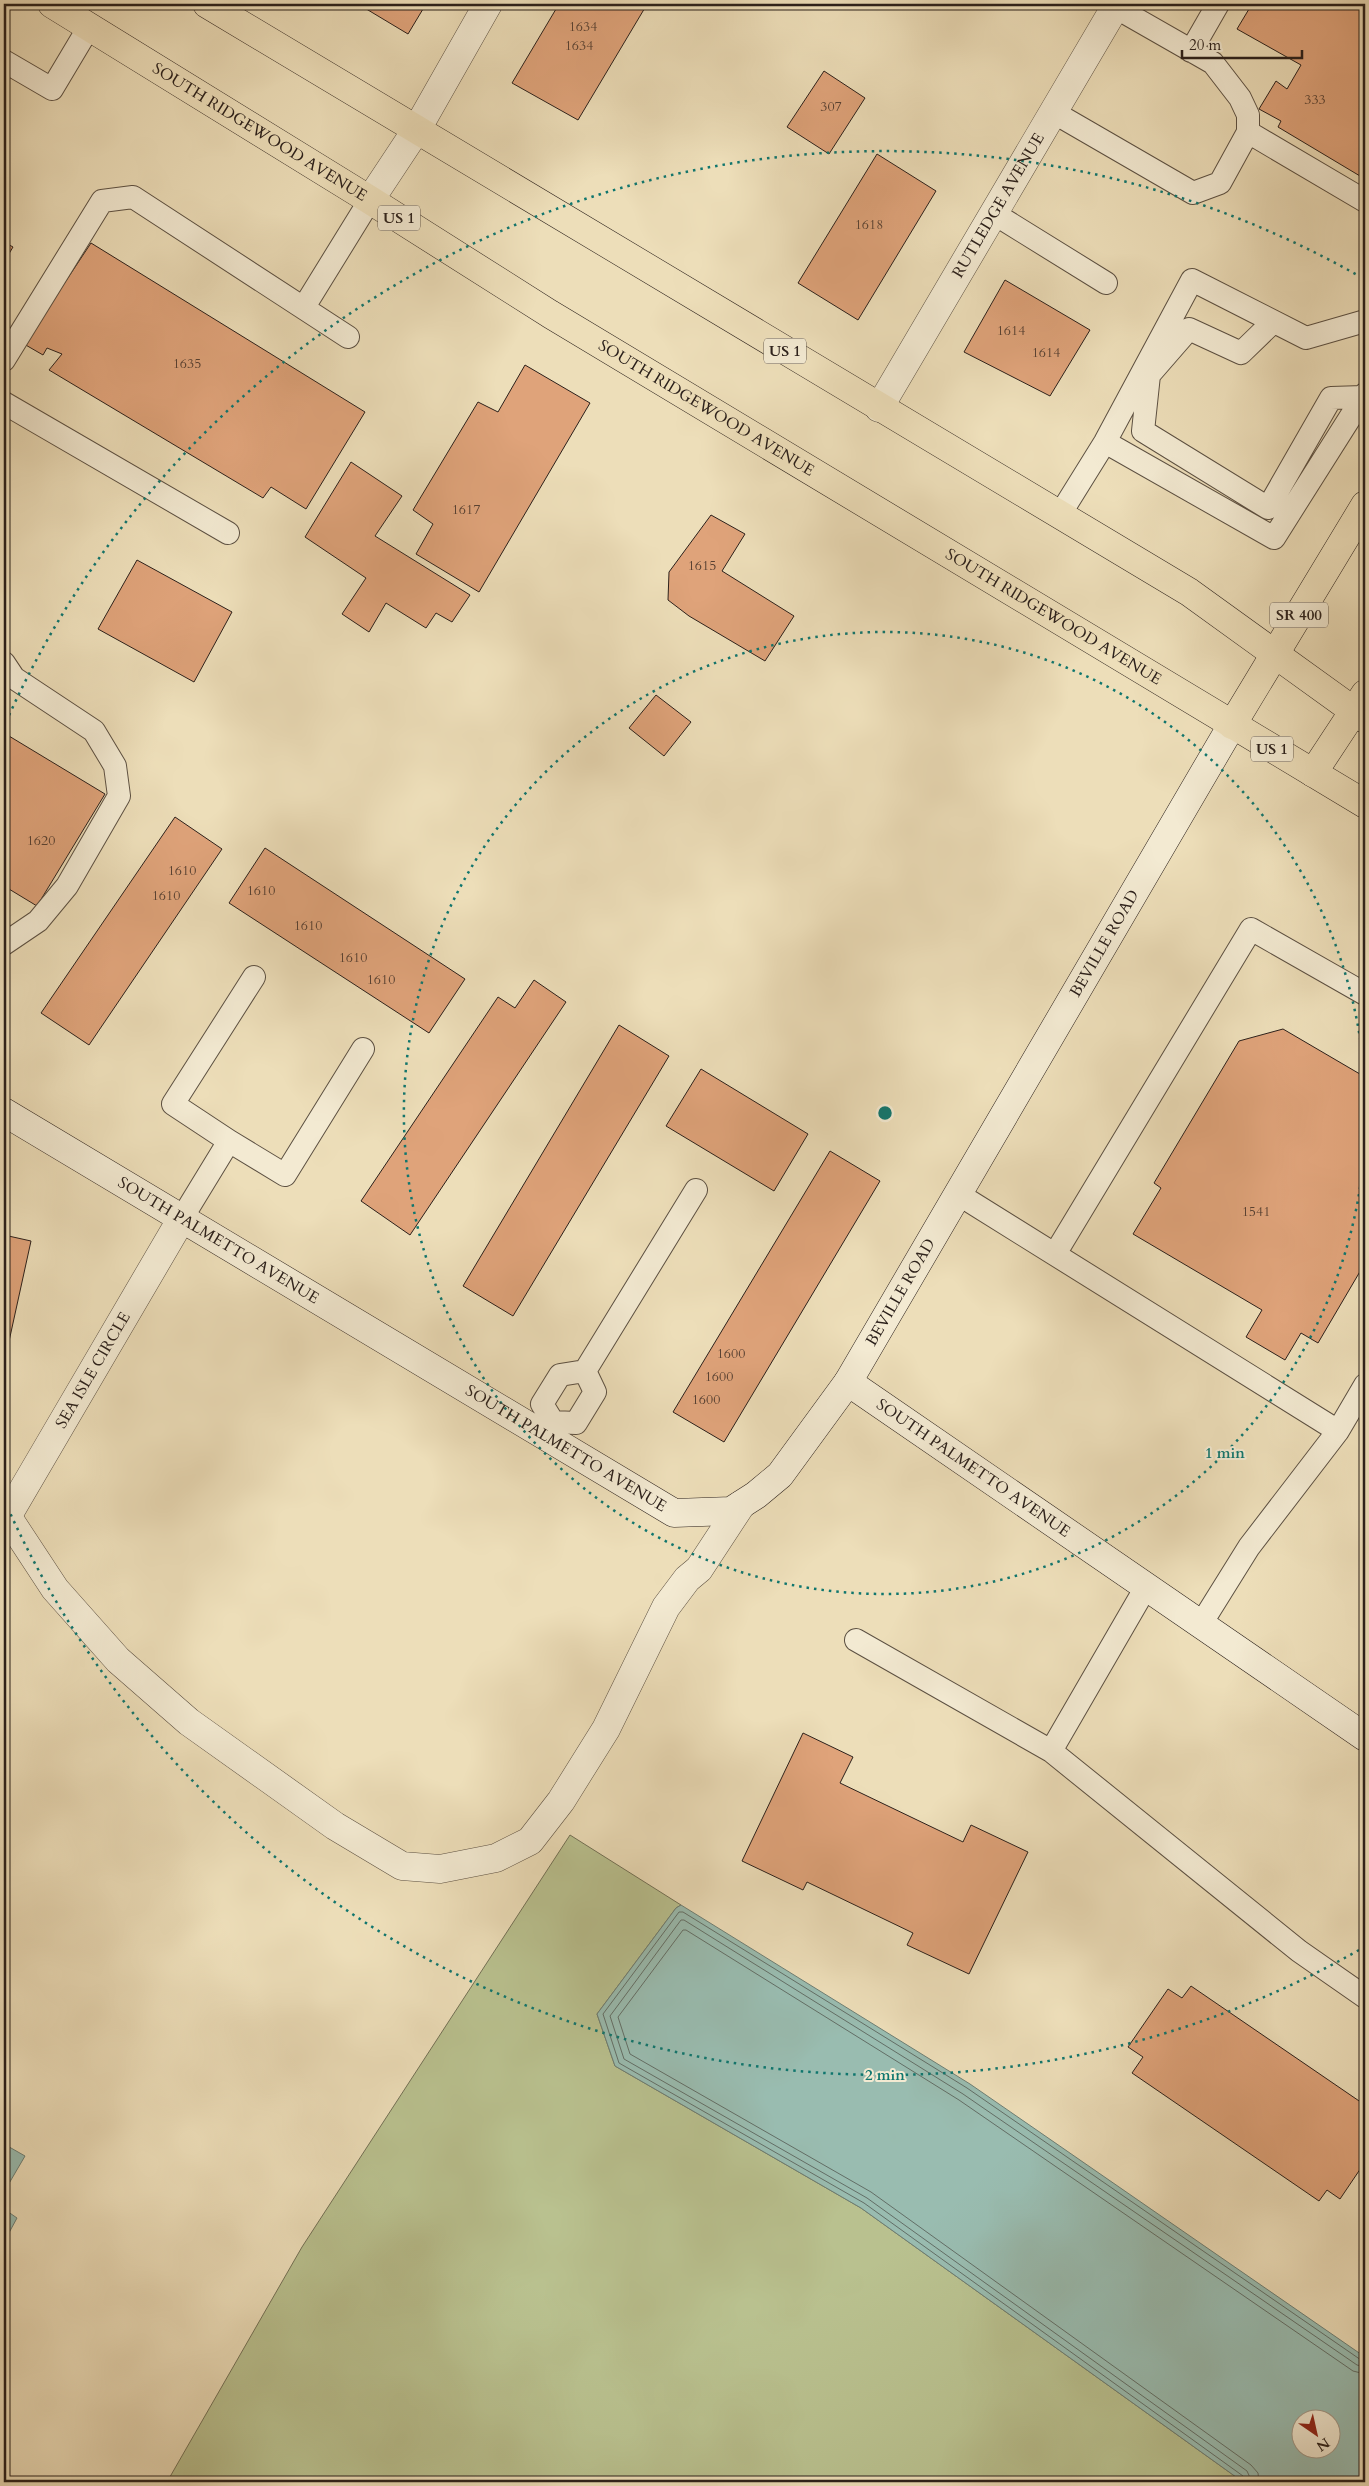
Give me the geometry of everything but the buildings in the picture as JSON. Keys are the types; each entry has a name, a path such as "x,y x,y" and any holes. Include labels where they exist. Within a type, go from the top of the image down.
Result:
{"main road":[{"name":"SOUTH RIDGEWOOD AVENUE","path":"52,4 370,200 550,314 1365,804"},
{"name":"US 1","path":"207,4 1059,516 1189,592 1275,654 1362,708"},
{"name":"BEVILLE ROAD","path":"1232,725 1365,505"},
{"path":"1313,773 1362,708"}],"street":[{"path":"370,200 417,129 488,4"},
{"name":"RUTLEDGE AVENUE","path":"879,408 1116,6"},
{"name":"BEVILLE ROAD","path":"848,1382 1232,725"},
{"name":"SOUTH PALMETTO AVENUE","path":"4,1112 182,1218 549,1429 674,1513 731,1511 741,1505 780,1475 848,1382 1365,1737"},
{"name":"SEA ISLE CIRCLE","path":"6,1519 182,1218"},
{"path":"6,1519 55,1589 118,1660 189,1722 335,1826 402,1866 440,1869 496,1858 530,1841 561,1801 606,1729 666,1607 686,1579 699,1569 741,1505"}],"lane":[{"path":"1191,51 1218,4"},
{"path":"1053,112 1193,192 1220,183 1248,132 1248,115 1229,82 1213,63 1116,6"},
{"path":"4,61 52,89 89,27"},
{"path":"1248,132 1365,201"},
{"path":"4,360 102,201 133,197 348,337"},
{"path":"304,308 370,200"},
{"path":"993,213 1106,283"},
{"path":"1059,516 1104,442 1192,280 1306,338 1365,321"},
{"path":"1273,322 1241,353 1189,329 1149,375 1143,431 1268,508 1331,398 1364,395"},
{"path":"1104,442 1274,538 1364,395"},
{"path":"4,403 228,533"},
{"path":"4,663 14,678 94,730 114,766 119,796 67,886 38,921 4,944"},
{"path":"1055,1254 1251,929 1365,994"},
{"path":"254,977 173,1104 229,1141 286,1175 363,1049"},
{"path":"182,1218 229,1141"},
{"path":"585,1371 595,1392 576,1423 549,1429 542,1404 560,1375 585,1371 696,1190"},
{"path":"958,1194 1338,1431"},
{"path":"1201,1624 1249,1547 1338,1431 1365,1385"},
{"path":"1051,1751 1146,1587"},
{"path":"856,1640 1051,1751 1299,1951 1365,1997"}],"green space":[{"path":"570,1835 681,1905 676,1908 597,2014 615,2066 861,2208 1243,2482 167,2482 302,2247"}],"water":[{"path":"681,1905 970,2084 1365,2357 1365,2482 1243,2482 861,2208 615,2066 597,2014 676,1908"},
{"path":"4,2144 25,2156 4,2192"},
{"path":"4,2209 17,2218 4,2242"}]}
